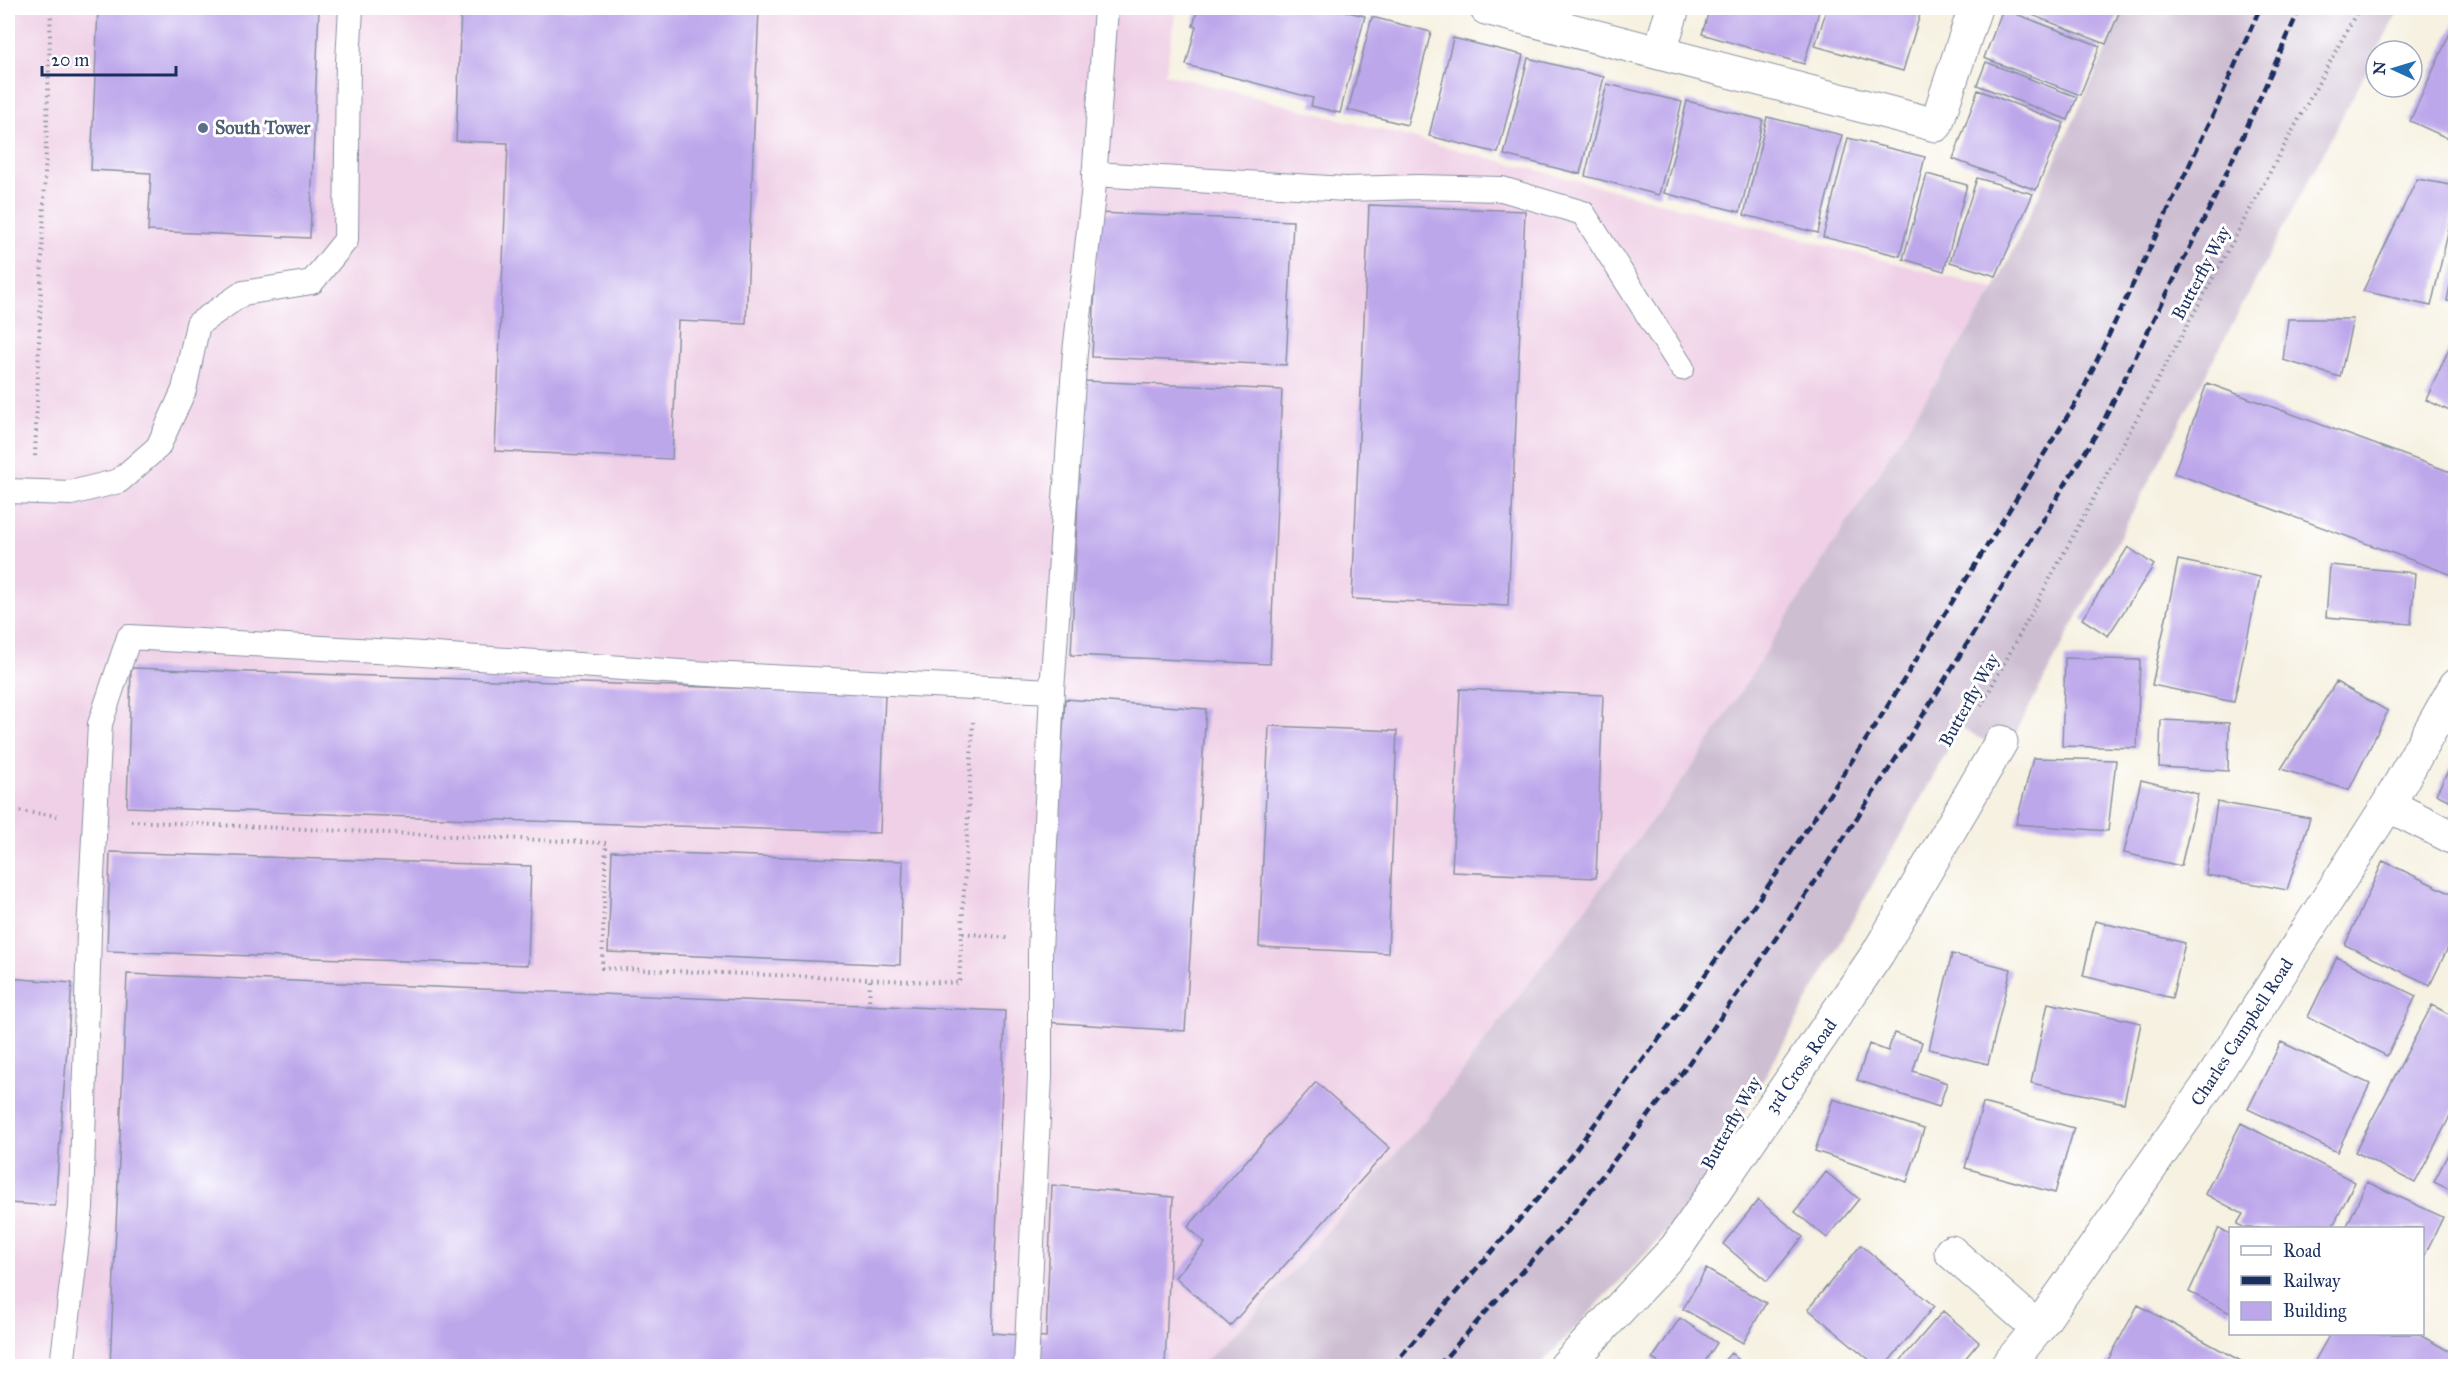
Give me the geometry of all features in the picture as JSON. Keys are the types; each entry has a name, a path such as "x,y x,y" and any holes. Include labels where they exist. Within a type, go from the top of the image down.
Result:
{"street":[{"path":"1486,8 1936,124 1976,8"},
{"path":"1660,51 1673,8"},
{"name":"Charles Campbell Road","path":"2007,1366 2038,1328 2209,1084 2388,805 2456,685"},
{"name":"3rd Cross Road","path":"1566,1366 1676,1248 1878,953 2001,742"},
{"path":"2388,805 2456,839"},
{"path":"1951,1252 2038,1328"}],"lane":[{"path":"8,491 71,493 119,481 159,447 184,390 198,324 243,293 312,282 346,240 348,61 351,8"},
{"path":"1026,1366 1040,1077 1040,951 1052,691 1075,352 1094,174 1106,8"},
{"path":"1094,174 1346,189 1418,187 1502,189 1583,213 1682,368"},
{"path":"62,1366 81,1208 100,724 129,637 382,651 708,674 1052,691"}],"path":[{"path":"35,448 51,8"},
{"name":"Butterfly Way","path":"1980,708 2359,8"},
{"path":"8,810 95,819 606,843 602,968 959,983 973,726"},
{"path":"869,1006 870,980"}],"shaded area":[{"path":"8,8 1177,8 1165,74 1995,289 1696,762 1426,1119 1253,1316 1200,1366 8,1366"},
{"path":"2124,8 2400,8 2384,39 2364,39 2364,76 2005,753 1961,727 1694,1203 1539,1366 1200,1366 1253,1316 1426,1119 1696,762 1995,289"}],"building":[{"name":"South Tower","path":"98,8 319,8 310,238 148,231 151,173 91,170"},
{"path":"461,8 759,8 746,324 678,321 672,459 495,451 508,143 456,141"},
{"path":"1198,8 1331,8 1365,16 1340,113 1311,106 1313,98 1186,65"},
{"path":"1710,8 1820,8 1804,64 1702,34"},
{"path":"1827,8 1922,8 1903,71 1815,46"},
{"path":"2014,8 2121,8 2106,44"},
{"path":"2003,9 2100,46 2080,95 1984,58"},
{"path":"1372,17 1431,32 1407,125 1348,110"},
{"path":"2456,20 2456,142 2410,121 2420,99 2424,99 2424,90"},
{"path":"1453,38 1523,55 1498,153 1429,136"},
{"path":"1528,58 1604,77 1580,174 1504,155"},
{"path":"1986,62 2077,97 2068,120 1977,85"},
{"path":"1607,84 1682,102 1659,195 1585,176"},
{"path":"1978,90 2064,123 2036,190 1953,159"},
{"path":"1687,101 1763,120 1740,212 1664,193"},
{"path":"1767,117 1842,135 1818,233 1744,215"},
{"path":"1848,138 1925,157 1900,256 1823,237"},
{"path":"1927,174 1967,185 1944,271 1903,259"},
{"path":"1977,178 2033,194 1996,276 1950,262"},
{"path":"2417,179 2456,186 2456,199 2431,306 2363,291"},
{"path":"1369,205 1525,211 1508,606 1352,599"},
{"path":"1098,213 1293,221 1286,365 1092,357"},
{"path":"2454,265 2456,265 2456,303 2447,301"},
{"path":"2288,319 2353,319 2340,377 2283,360"},
{"path":"2456,333 2456,414 2426,400"},
{"path":"1083,381 1282,390 1270,664 1071,655"},
{"path":"2207,383 2456,474 2455,576 2174,473"},
{"path":"2128,547 2154,565 2108,636 2082,619"},
{"path":"2178,560 2260,577 2234,702 2152,685"},
{"path":"2330,565 2415,573 2411,624 2326,617"},
{"path":"2065,658 2140,660 2137,748 2062,746"},
{"path":"131,668 885,693 880,833 127,807"},
{"path":"2336,682 2388,711 2349,790 2281,769"},
{"path":"1460,689 1603,695 1596,878 1452,872"},
{"path":"1065,699 1206,709 1185,1031 1044,1022"},
{"path":"2161,720 2229,723 2228,771 2159,767"},
{"path":"1269,726 1397,731 1388,953 1259,947"},
{"path":"2456,756 2456,804 2436,794"},
{"path":"2033,758 2116,760 2108,831 2016,824"},
{"path":"2141,780 2198,794 2181,866 2124,853"},
{"path":"2217,802 2310,818 2287,890 2206,875"},
{"path":"612,851 903,861 900,965 608,952"},
{"path":"110,852 531,866 528,965 107,951"},
{"path":"2383,861 2456,896 2456,931 2430,985 2345,945"},
{"path":"2095,921 2185,943 2172,998 2083,976"},
{"path":"1952,954 2011,969 1988,1064 1929,1049"},
{"path":"2337,957 2416,996 2387,1056 2308,1017"},
{"path":"127,974 1005,1011 992,1333 1046,1337 1052,1185 1173,1197 1165,1366 110,1366"},
{"path":"8,978 72,983 55,1206 8,1203"},
{"path":"2048,1003 2141,1023 2124,1103 2031,1083"},
{"path":"2432,1005 2456,1018 2456,1105 2415,1183 2355,1152"},
{"path":"1894,1033 1922,1042 1913,1071 1947,1083 1939,1107 1857,1080 1869,1044 1888,1051"},
{"path":"2281,1042 2370,1084 2337,1152 2248,1109"},
{"path":"1316,1082 1390,1148 1230,1326 1175,1277 1205,1243 1188,1227"},
{"path":"1833,1099 1924,1129 1907,1182 1815,1151"},
{"path":"1983,1103 2074,1128 2055,1193 1965,1168"},
{"path":"2241,1123 2355,1182 2332,1227 2243,1227 2237,1224 2243,1214 2205,1194"},
{"path":"2456,1138 2456,1193 2434,1182"},
{"path":"1826,1172 1859,1199 1827,1238 1795,1212"},
{"path":"2367,1182 2443,1217 2424,1257 2424,1227 2346,1227"},
{"path":"1758,1200 1803,1237 1767,1281 1723,1244"},
{"path":"2219,1228 2229,1233 2229,1312 2189,1292"},
{"path":"1861,1245 1934,1306 1885,1366 1877,1366 1808,1309"},
{"path":"1706,1269 1766,1303 1743,1343 1683,1309"},
{"path":"2138,1305 2250,1366 2105,1366"},
{"path":"1943,1311 1979,1342 1959,1366 1896,1366"},
{"path":"1680,1318 1717,1343 1702,1366 1664,1366 1652,1359"},
{"path":"2329,1335 2420,1335 2456,1355 2456,1366 2312,1366"},
{"path":"1731,1353 1746,1366 1719,1366"}],"railway":[{"path":"1392,1366 1545,1190 1671,1023 1780,869 1877,723 2080,396 2214,113 2260,8"},
{"path":"1438,1366 1571,1216 1684,1070 1811,888 1904,746 2101,426 2221,185 2300,8"}],"place":[{"name":"South Tower","path":"203,128"}]}
